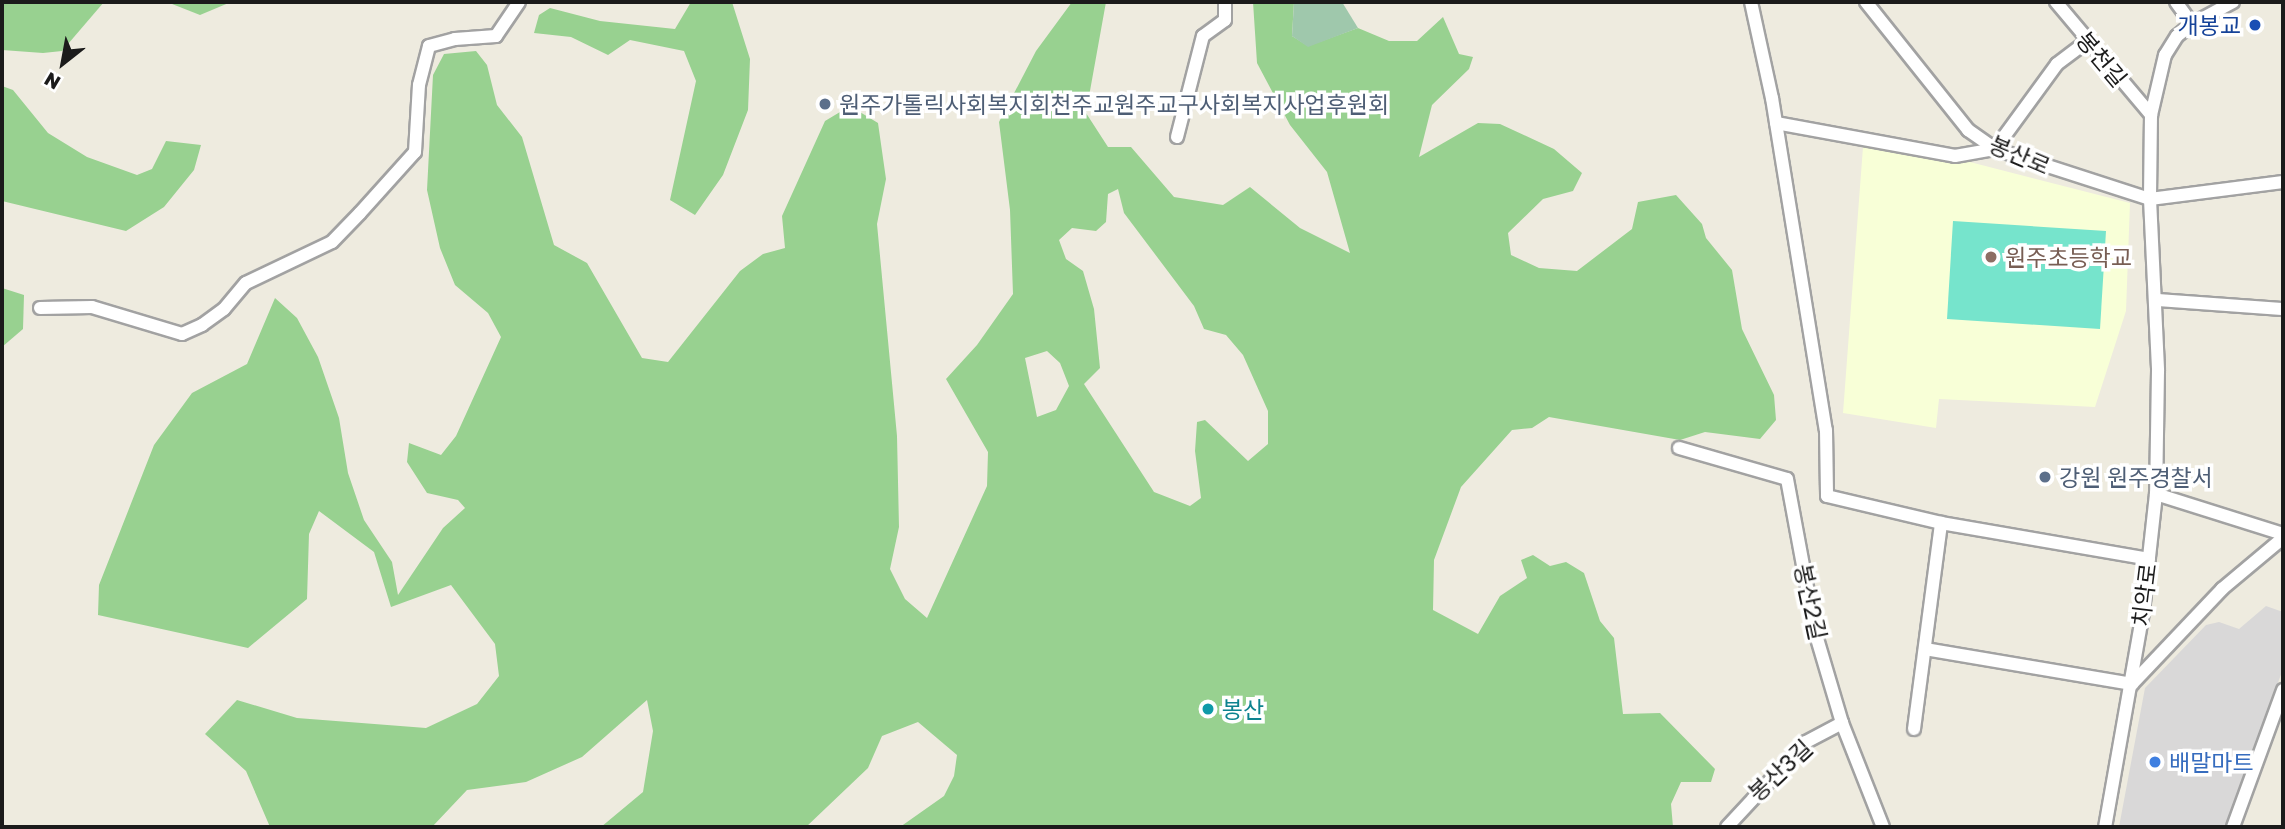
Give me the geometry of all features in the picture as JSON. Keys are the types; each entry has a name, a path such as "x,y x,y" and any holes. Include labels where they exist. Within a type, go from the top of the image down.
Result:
{"street":[{"path":"40,308 92,307 182,334 224,309 246,283 271,268 298,261 332,242 415,152 419,85 429,46 455,38 496,36 519,2"},
{"path":"1177,137 1203,36 1224,20 1225,2"},
{"path":"1751,2 1776,123 1826,430 1827,496 1941,523 2149,559"},
{"name":"봉산로","path":"1866,2 1968,130 1996,149 2150,199 2283,182"},
{"name":"봉천길","path":"2056,2 2086,42 2151,115"},
{"path":"2176,2 2192,24"},
{"path":"2233,2 2192,24 2177,36 2165,55 2151,115 2150,199 2157,300 2156,494 2283,536"},
{"path":"1776,123 1955,156 1996,149 2057,64 2086,42"},
{"path":"2157,300 2283,309"},
{"name":"봉산2길","path":"1679,449 1787,479 1816,635 1842,723 1883,827"},
{"name":"치악로","path":"2105,827 2132,684 2156,494"},
{"path":"1914,729 1941,523"},
{"path":"1925,649 2132,684 2222,589 2283,536"},
{"path":"2233,827 2283,690"},
{"name":"봉산3길","path":"1727,827 1806,742 1842,723"}],"shaded area":[{"path":"1294,2 1342,2 1358,28 1308,47 1292,36"},
{"name":"원주초등학교","path":"1863,147 1966,161 2130,203 2126,311 2095,407 1939,399 1936,428 1843,413"},
{"path":"1953,221 2106,231 2100,329 1947,319"},
{"path":"2266,606 2283,612 2283,669 2225,827 2119,827 2145,688 2206,625 2219,622 2239,629"}],"green space":[{"path":"2,2 104,2 62,51 43,53 2,50"},
{"path":"167,2 231,2 200,15"},
{"path":"691,2 732,2 750,59 748,110 723,175 695,215 670,200 696,81 684,51 630,40 608,55 571,37 534,33 539,15 550,8 600,21 675,29"},
{"path":"1072,2 1106,2 1086,113 1108,147 1131,147 1174,197 1223,205 1250,187 1300,228 1350,253 1327,172 1290,125 1257,63 1253,2 1294,2 1292,36 1308,46 1358,28 1389,41 1417,41 1443,17 1459,54 1473,57 1469,69 1432,105 1419,157 1478,123 1500,124 1554,149 1582,173 1573,191 1543,199 1508,233 1511,255 1539,268 1577,271 1632,229 1638,202 1676,195 1702,224 1706,238 1732,270 1742,329 1774,395 1776,420 1760,439 1705,432 1680,440 1549,417 1532,428 1512,430 1461,487 1434,560 1433,610 1478,634 1500,596 1527,578 1521,560 1533,555 1550,566 1566,562 1584,573 1600,621 1614,638 1623,714 1660,713 1715,769 1711,782 1681,782 1671,804 1673,827 900,827 944,796 954,776 957,755 918,722 882,736 868,768 806,827 601,827 643,792 653,731 647,700 582,757 526,782 467,790 432,827 270,827 246,771 205,734 237,700 297,718 426,728 477,704 499,676 495,644 451,585 391,607 374,552 319,511 309,534 307,599 248,648 98,615 99,585 154,445 192,393 247,364 275,298 297,318 318,357 339,418 348,473 364,520 392,562 398,595 443,528 465,508 458,500 427,493 407,462 409,443 441,455 456,436 501,337 488,313 455,285 440,248 427,190 433,75 444,54 476,51 487,65 497,105 522,137 554,245 587,263 642,358 668,362 740,271 763,254 785,248 782,216 825,121 850,106 878,123 886,179 877,224 897,436 899,527 890,569 905,599 927,618 987,486 988,452 946,379 977,345 1013,294 1010,210 999,122 1036,51","holes":["1118,189 1124,213 1194,306 1204,329 1226,335 1243,355 1268,411 1268,444 1248,461 1205,420 1197,422 1195,451 1201,498 1190,506 1154,492 1084,384 1100,368 1094,309 1083,271 1066,259 1059,240 1072,228 1096,231 1106,222 1108,194","1047,351 1060,363 1069,386 1056,410 1037,417 1025,358"]},
{"path":"2,86 13,90 48,133 87,157 137,175 152,169 166,141 201,145 194,170 164,207 126,231 2,201"},
{"path":"2,288 24,295 23,329 2,347"}],"place":[{"name":"개봉교","path":"2255,25"},
{"name":"원주가톨릭사회복지회천주교원주교구사회복지사업후원회","path":"825,104"},
{"name":"원주초등학교","path":"1991,257"},
{"name":"강원 원주경찰서","path":"2045,477"},
{"name":"봉산","path":"1208,709"},
{"name":"배말마트","path":"2155,762"}]}
